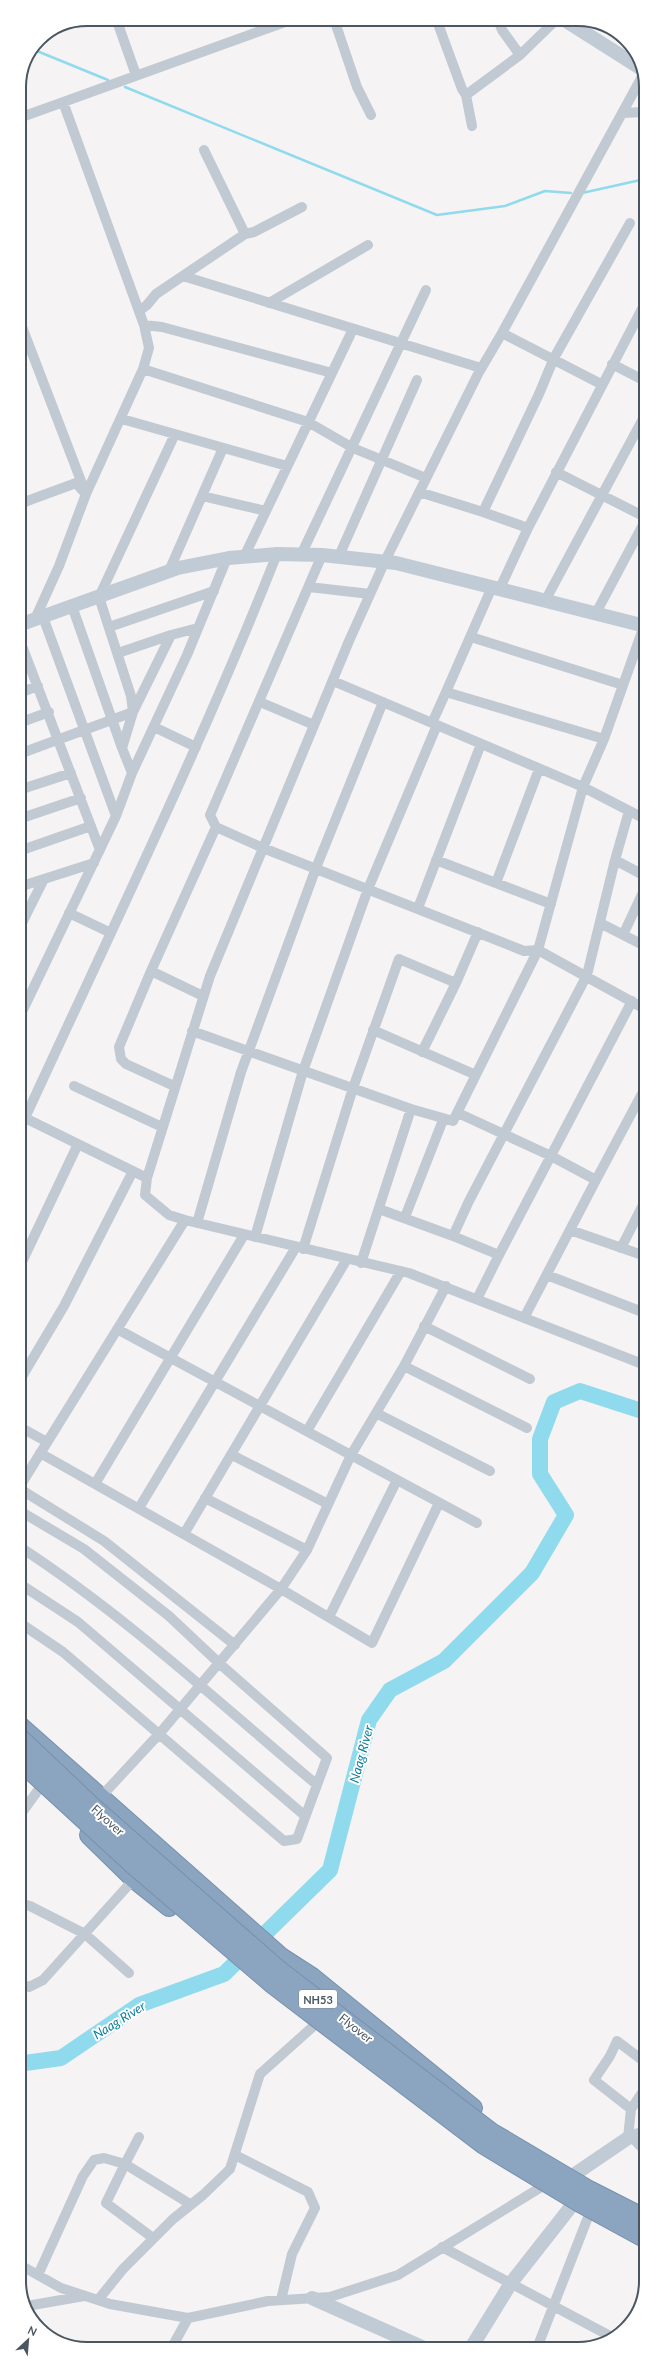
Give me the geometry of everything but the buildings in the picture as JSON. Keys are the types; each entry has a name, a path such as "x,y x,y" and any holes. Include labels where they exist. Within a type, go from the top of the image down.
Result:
{"highway":[{"name":"NH53","path":"26,1731 99,1798 281,1957 312,1977 498,2127 527,2148 639,2206"},
{"name":"Flyover","path":"26,1744 93,1807 279,1970 491,2132 589,2190 639,2215"},
{"name":"Flyover","path":"26,1767 133,1865 271,1983 314,2016 484,2145 580,2203 639,2235"},
{"name":"NH53","path":"26,1777 82,1828 134,1879 211,1940 260,1982 317,2024 362,2054 483,2149 528,2179 639,2239"},
{"path":"260,1982 281,1957"}],"street":[{"path":"119,26 136,75"},
{"path":"26,115 274,26"},
{"path":"336,26 357,87 371,115"},
{"path":"439,26 462,89 466,95 472,126"},
{"path":"500,26 520,55"},
{"path":"466,95 520,55 550,26"},
{"path":"574,26 634,64"},
{"path":"478,374 502,333 639,83"},
{"path":"63,102 144,325 149,348 143,370 122,419 86,494 39,618 86,729 116,816"},
{"path":"622,113 639,112"},
{"path":"204,150 245,234"},
{"path":"139,311 148,305 156,294 245,234 254,232 302,207"},
{"path":"482,512 539,394 554,358 630,223"},
{"path":"269,303 368,245"},
{"path":"183,276 481,368 370,594 263,848 203,996 174,1086 147,1178 145,1195 169,1215 347,1260 401,1271 446,1286 639,1362"},
{"path":"302,555 426,290"},
{"path":"255,1237 303,1071 368,889 446,692 471,637 496,588 601,384 639,314"},
{"path":"144,325 162,327 332,374"},
{"path":"244,557 353,329"},
{"path":"502,333 554,358 601,384"},
{"path":"26,337 86,494"},
{"path":"612,364 639,377"},
{"path":"143,370 308,422 353,448 426,478"},
{"path":"339,556 367,489 382,460 417,380"},
{"path":"122,419 287,466"},
{"path":"545,600 639,426"},
{"path":"133,712 131,696 99,597 175,434"},
{"path":"169,571 222,448"},
{"path":"556,472 639,514"},
{"path":"26,501 76,483 86,494"},
{"path":"419,492 528,528"},
{"path":"202,496 266,511"},
{"path":"596,613 639,532"},
{"path":"26,1109 111,933 196,747 277,554"},
{"path":"26,623 169,571 227,558 277,554 339,556 385,561 639,625"},
{"path":"322,555 260,702 210,815 216,827 263,848 524,951 538,950 587,975 639,1005"},
{"path":"26,1003 116,816 132,773 198,628 227,558"},
{"path":"309,587 370,594"},
{"path":"109,627 214,591"},
{"path":"72,606 112,721 132,773"},
{"path":"118,653 171,635 198,628"},
{"path":"122,748 133,712 171,635"},
{"path":"471,637 623,685"},
{"path":"192,1032 248,1053 443,1120 454,1121 538,950 583,787 604,739 639,640"},
{"path":"26,665 38,686 49,712 100,850"},
{"path":"333,681 583,787 639,816"},
{"path":"26,690 38,686"},
{"path":"446,692 604,739"},
{"path":"260,702 314,725"},
{"path":"197,1223 248,1053 316,868 383,702"},
{"path":"26,720 49,712"},
{"path":"26,752 133,712"},
{"path":"154,727 196,747"},
{"path":"418,908 481,744"},
{"path":"496,883 539,769"},
{"path":"26,788 72,772"},
{"path":"26,817 81,798"},
{"path":"453,1236 503,1135 587,975 615,860 629,811"},
{"path":"26,849 91,826"},
{"path":"174,1086 126,1064 121,1059 119,1047 151,971 216,827"},
{"path":"436,860 550,904"},
{"path":"615,860 639,873"},
{"path":"26,885 94,862"},
{"path":"26,915 44,879"},
{"path":"623,935 639,901"},
{"path":"69,913 111,933"},
{"path":"600,924 639,943"},
{"path":"422,1052 456,983 478,932"},
{"path":"139,1508 214,1381 300,1248 353,1088 399,959 456,983"},
{"path":"151,971 203,996"},
{"path":"477,1299 632,1001"},
{"path":"373,1030 476,1075"},
{"path":"74,1086 162,1127"},
{"path":"524,1318 639,1099"},
{"path":"361,1263 411,1109"},
{"path":"458,1113 551,1156 596,1180"},
{"path":"26,1119 147,1178"},
{"path":"405,1218 443,1120"},
{"path":"26,1253 78,1144"},
{"path":"26,1370 64,1306 133,1171"},
{"path":"379,1209 453,1236 499,1255"},
{"path":"621,1248 639,1213"},
{"path":"26,1477 185,1220"},
{"path":"570,1230 639,1254"},
{"path":"95,1484 169,1357 244,1235"},
{"path":"184,1534 261,1407 347,1260"},
{"path":"307,1432 401,1271"},
{"path":"547,1275 639,1311"},
{"path":"82,1828 99,1798 160,1733 220,1664 281,1589 307,1550 351,1455 404,1366 446,1286"},
{"path":"424,1326 530,1379"},
{"path":"117,1329 477,1524"},
{"path":"404,1366 527,1428"},
{"path":"376,1413 490,1471"},
{"path":"26,1430 47,1442"},
{"path":"40,1453 281,1589 372,1643 440,1503"},
{"path":"232,1455 328,1504"},
{"path":"329,1617 397,1480"},
{"path":"26,1491 104,1541 235,1645"},
{"path":"205,1498 307,1550"},
{"path":"26,1515 84,1549 169,1616 220,1664 327,1758 304,1815 297,1839 284,1841 160,1733 63,1652 26,1627"},
{"path":"26,1551 49,1565 138,1632 316,1784"},
{"path":"26,1588 78,1622 304,1815"},
{"path":"26,1807 39,1789"},
{"path":"26,1987 29,1988 43,1980 134,1879"},
{"path":"26,1905 85,1934 129,1973"},
{"path":"98,2300 123,2269 153,2238 190,2204 203,2195 230,2169 260,2074 317,2024"},
{"path":"478,2342 511,2283 572,2204 575,2174 636,2136 631,2109 594,2080 610,2056 617,2041 639,2058"},
{"path":"631,2109 639,2097"},
{"path":"139,2137 106,2203 153,2238"},
{"path":"235,2155 308,2192 315,2208 292,2254 281,2300"},
{"path":"38,2275 83,2176 94,2160 104,2158 125,2164 190,2204"},
{"path":"26,2268 62,2288 98,2300 188,2318 268,2301 330,2297 398,2275 543,2186"},
{"path":"539,2342 590,2212"},
{"path":"442,2247 607,2334"},
{"path":"31,2305 86,2296"},
{"path":"312,2298 411,2342"},
{"path":"175,2342 188,2318"}],"waterway":[{"path":"38,51 108,80"},
{"path":"125,87 437,215 505,206 545,191 571,193"},
{"path":"582,193 639,180"},
{"name":"Naag River","path":"26,2063 61,2058 139,2005 224,1974 330,1870 369,1720 390,1690 444,1661 532,1573 566,1515 540,1474 540,1439 554,1402 580,1391 639,1410"}]}
